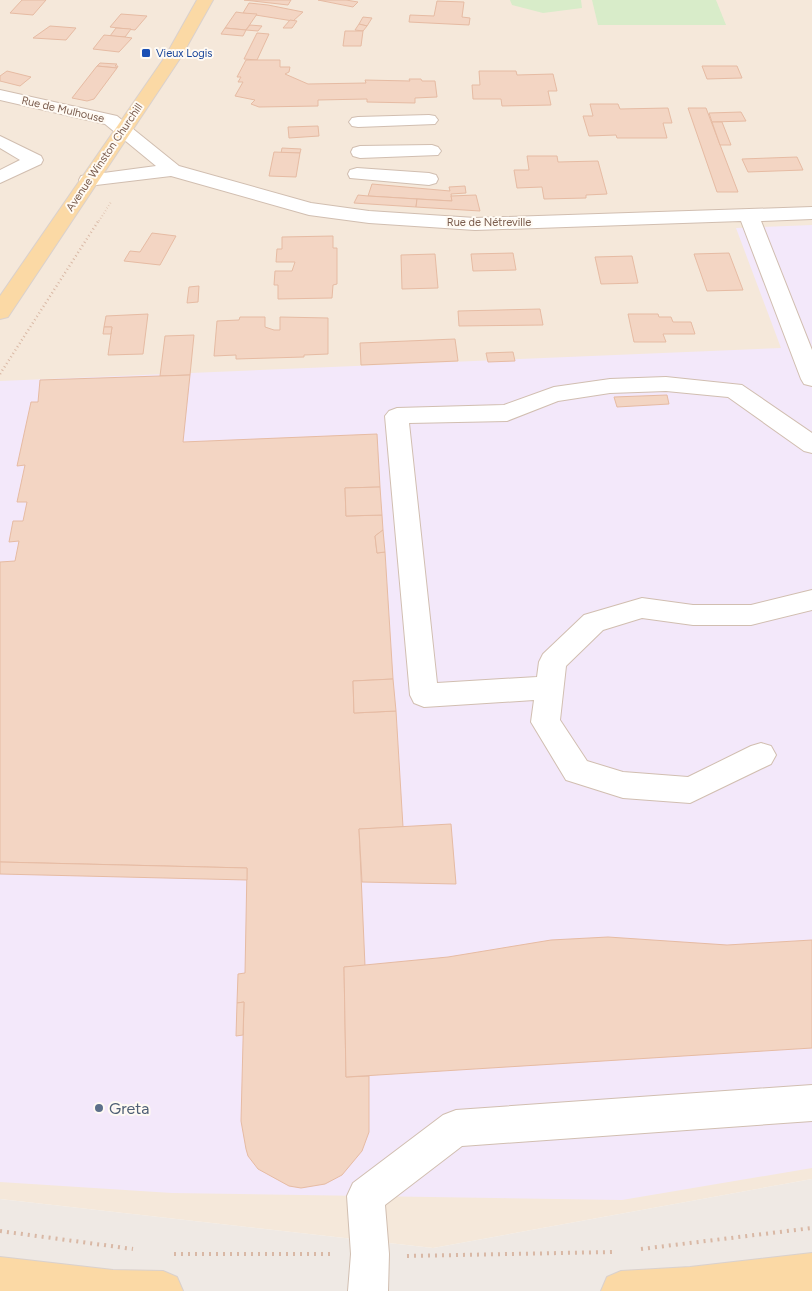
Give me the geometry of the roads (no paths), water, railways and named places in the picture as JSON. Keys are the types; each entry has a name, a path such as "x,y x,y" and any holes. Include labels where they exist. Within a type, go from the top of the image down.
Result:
{"main road":[{"name":"Avenue Winston Churchill","path":"0,312 173,57 206,0"},
{"path":"621,1291 690,1287 812,1273"},
{"path":"0,1277 113,1290 163,1291"}],"street":[{"name":"Rue de Mulhouse","path":"0,95 86,113 110,120 123,130"},
{"path":"358,122 429,120"},
{"name":"Rue de Nétreville","path":"123,130 172,170"},
{"path":"0,141 34,160 0,177"},
{"path":"360,152 432,151"},
{"name":"Rue de Nétreville","path":"88,180 172,170 310,209 369,217 475,224 812,213"},
{"path":"357,174 429,179"},
{"path":"749,216 812,379"},
{"path":"550,688 424,695 397,416 507,413 554,394 610,386 666,384 734,390 812,445"},
{"path":"760,755 690,790 623,785 577,770 544,722 553,662 594,622 642,608 693,615 751,615 812,600"},
{"path":"368,1291 370,1254 366,1196 456,1128 812,1103"}],"place":[{"name":"Vieux Logis","path":"146,53"},
{"name":"Greta","path":"99,1108"}]}
